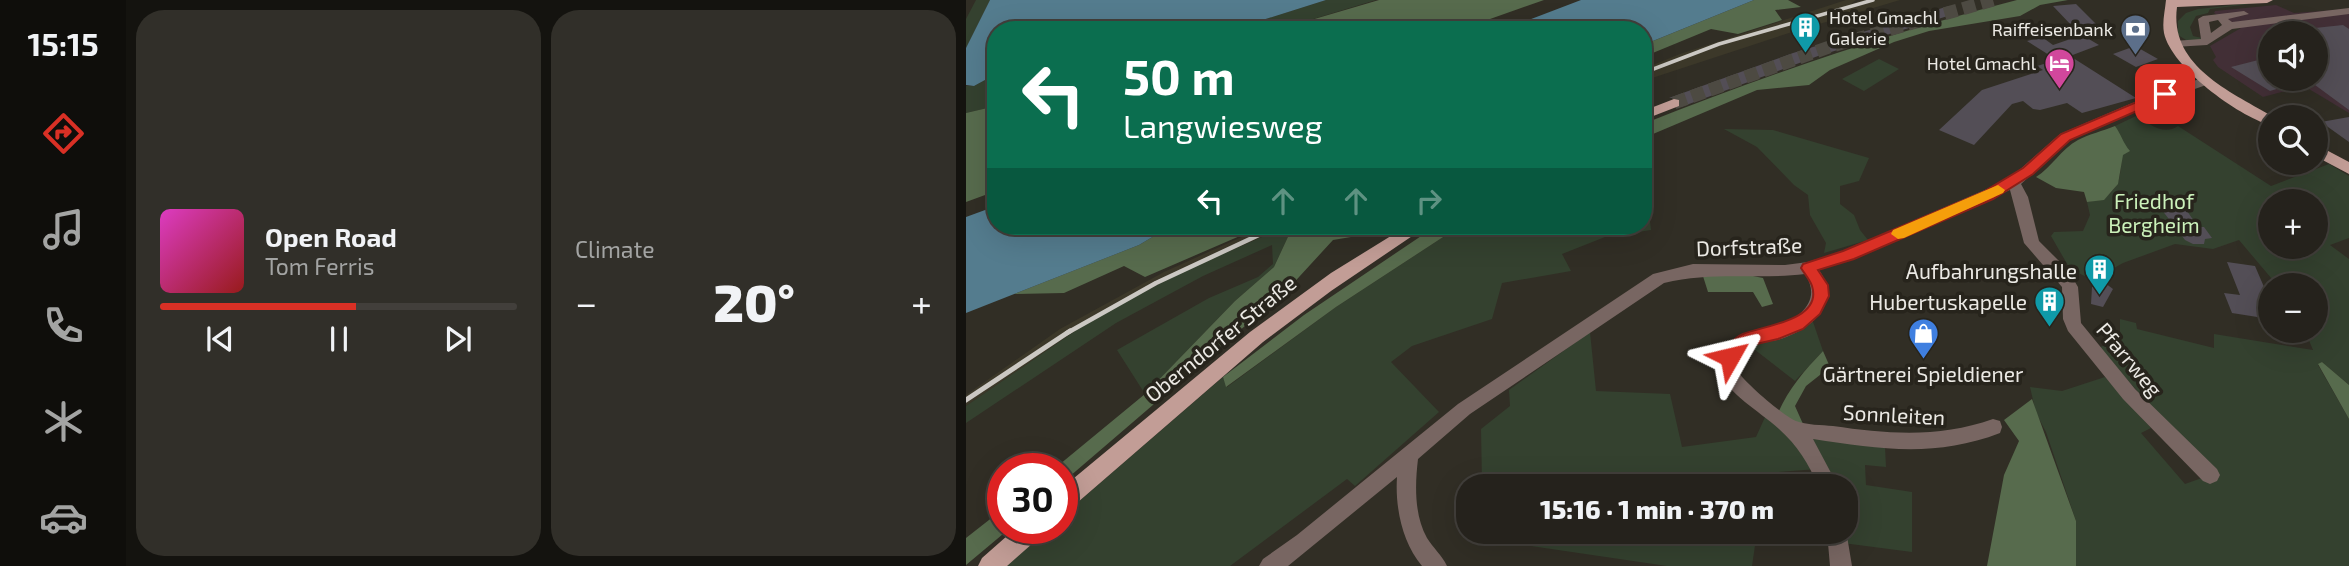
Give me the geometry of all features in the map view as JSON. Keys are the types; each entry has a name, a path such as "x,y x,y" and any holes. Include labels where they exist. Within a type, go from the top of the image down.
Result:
{"main road":[{"path":"2202,0 2237,0"},
{"path":"2258,113 2205,80 2178,53 2170,33 2172,2 2267,0"},
{"path":"1652,112 1674,103"},
{"path":"2328,157 2349,169"},
{"name":"Oberndorfer Straße","path":"1078,488 1189,391 1259,335 1325,285 1405,235"},
{"path":"990,566 1014,544"}],"street":[{"path":"2207,40 2201,21 2214,17 2276,10 2299,18"},
{"path":"2174,44 2207,43 2207,40 2229,26 2349,11"},
{"path":"2214,17 2229,26"},
{"name":"Dorfstraße","path":"1270,566 1304,542 1464,409 1659,278 1693,270 1785,271 1809,268 1891,237 2012,183 2043,159 2065,137 2157,97 2205,80"},
{"name":"Pfarrweg","path":"2012,183 2020,191 2031,241 2066,277 2071,290 2070,316 2074,327 2148,416 2210,475"},
{"path":"1809,268 1820,285 1821,296 1814,310 1797,325 1778,333 1746,340 1730,357 1726,369 1735,386 1790,428 1817,459 1823,474"},
{"name":"Sonnleiten","path":"1790,428 1853,437 1926,442 1961,439 1993,427"},
{"path":"1409,454 1405,476 1412,532 1436,566"},
{"path":"1838,544 1841,566"}],"shaded area":[{"path":"1846,0 1856,0 1851,4 1863,0 1900,0 1652,78 1652,65"},
{"path":"2276,5 2294,13 2349,9 2349,113 2312,91 2328,91 2328,21 2258,21 2258,91 2285,91 2263,97 2218,67 2213,60 2216,57 2210,46 2241,28 2214,13"},
{"path":"1246,235 1267,235 1190,268 1078,329 966,406 966,395 1060,329 1164,272"}],"green space":[{"path":"976,0 990,0 966,48 966,19"},
{"path":"1326,0 1376,0 1307,21 1260,21"},
{"path":"1379,0 1544,0 1484,21 1308,21"},
{"path":"1754,0 1788,0 1801,7 1775,10 1782,20 1738,34 1711,29 1652,53 1653,41"},
{"path":"2017,0 2068,0 2040,5 2020,16 1929,31 1894,42 1830,70 1809,85 1757,90 1652,134 1652,121 1782,72 1922,26"},
{"path":"2281,0 2210,9 2208,13 2196,16 2190,27 2193,36 2202,38 2186,40 2178,35 2178,21 2186,13 2198,9"},
{"path":"1879,59 1899,69 1864,91 1842,79"},
{"path":"987,79 987,108 966,113 966,86 974,86"},
{"path":"987,108 987,194 966,202 966,113"},
{"name":"Friedhof Bergheim","path":"2136,116 2162,129 2178,126 2271,186 2300,175 2328,175 2329,164 2349,176 2349,238 2330,245 2349,259 2349,385 2322,362 2318,365 2349,419 2349,566 2076,566 2076,521 2046,432 2036,413 2030,387 2062,391 2105,377 2151,428 2141,433 2185,484 2213,474 2098,348 2120,339 2120,319 2136,323 2137,329 2214,348 2214,334 2313,350 2310,343 2328,343 2328,273 2267,273 2239,240 2213,249 2175,244 2123,263 2093,280 2070,269 2051,236 2054,232 2083,231 2090,215 2087,202 2104,199 2116,186 2122,156 2115,126"},
{"path":"2115,126 2130,151 2123,155 2118,184 2104,200 2087,202 2084,192 2056,188 2036,177 2072,144"},
{"path":"1724,129 1773,130 1869,158 1859,181 1840,186 1840,204 1854,215 1868,240 1824,253 1826,243 1810,215 1808,195 1794,185 1757,147"},
{"path":"1156,235 1242,235 1145,277 1124,266 1064,293 1014,294 1139,245"},
{"path":"1267,235 1289,235 1274,267 1235,301 1145,394 1117,350 1209,298 1258,277 1273,264 1272,245 1203,276 1116,323 966,423 966,406 1078,329 1190,268"},
{"path":"1289,235 1363,235 1333,240 1288,289 1078,469 1078,453 1073,453 1145,394 1235,301 1274,267"},
{"path":"1423,235 1446,235 1336,307 1226,387 1223,377 1304,315"},
{"path":"1446,235 1618,235 1605,237 1562,254 1571,271 1502,283 1492,319 1412,346 1391,362 1439,412 1355,486 1347,479 1230,566 1005,566 1031,544 1078,544 1078,502 1223,377 1227,387 1336,307"},
{"path":"1702,273 1743,274 1763,278 1773,304 1762,307 1753,292 1708,292"},
{"path":"1812,319 1823,351 1795,381 1750,346 1794,333"},
{"path":"1590,332 1596,391 1670,394 1682,447 1756,437 1766,415 1786,430 1818,469 1766,474 1482,474 1481,429 1510,406 1509,390"},
{"path":"1823,351 1830,367 1806,386 1795,406 1803,424 1788,420 1778,413 1782,404"},
{"path":"2322,362 2349,385 2349,419 2318,364"},
{"path":"2032,399 2076,521 2076,566 1987,566 2004,475 2019,441 2004,420"},
{"path":"1812,435 1885,447 1886,467 1865,465 1866,485 1912,492 1912,552 1851,544 1858,544 1858,474 1828,474 1809,442"},
{"path":"987,522 987,544 991,544 966,565 966,538"},
{"path":"1755,544 1752,566 1667,566 1531,546"}],"water":[{"path":"990,0 1326,0 1260,21 987,21 987,79 974,86 966,85 966,48"},
{"path":"1581,0 1754,0 1652,41 1652,21 1526,21"},
{"path":"987,209 987,235 1156,235 1139,245 966,313 966,217"}],"building":[{"path":"2076,4 2096,24 2072,26 2053,6"},
{"name":"Hotel Gmachl Galerie","path":"1949,6 1951,15 1818,56 1681,107 1681,98 1669,98 1793,53"},
{"path":"2343,25 2349,29 2349,110 2323,91 2328,91 2328,27"},
{"name":"Hotel Gmachl","path":"2082,35 2099,45 2070,56 2136,98 2082,113 2067,103 2040,110 2033,109 2023,101 2012,104 1974,145 1939,130 1982,90 2043,70 2037,66 2057,60 2027,41 2042,37 2053,45"},
{"name":"Raiffeisenbank","path":"2135,46 2158,59 2136,67 2113,54"},
{"path":"2258,60 2258,84 2231,67"},
{"path":"2349,117 2349,142 2328,127 2328,121"},
{"path":"2155,201 2175,201 2180,208 2185,208 2198,227 2204,227 2212,238 2205,239 2204,244 2193,244 2185,240"},
{"path":"2227,262 2255,266 2258,273 2258,317 2232,313 2224,293 2240,295"},
{"name":"Aufbahrungshalle","path":"2105,283 2113,289 2103,307 2091,304 2092,287"}],"tunnel":[{"path":"1674,103 1832,46 1993,0"}],"railway":[{"path":"1652,70 1719,44 1873,0"},
{"path":"1067,333 1156,283 1259,235"},
{"path":"966,400 1070,331"}],"slow traffic":[{"path":"1898,234 1998,190"}],"place":[{"name":"Hotel Gmachl Galerie","path":"1806,54"},
{"name":"Raiffeisenbank","path":"2136,56"},
{"name":"Hotel Gmachl","path":"2059,90"},
{"name":"Aufbahrungshalle","path":"2100,297"},
{"name":"Hubertuskapelle","path":"2050,328"},
{"name":"Gärtnerei Spieldiener","path":"1923,360"}],"route":[{"path":"1730,357 1746,340 1778,333 1797,325 1814,310 1821,296 1820,285 1809,268 1848,255 1988,195 2028,171 2065,137 2165,94"}]}
